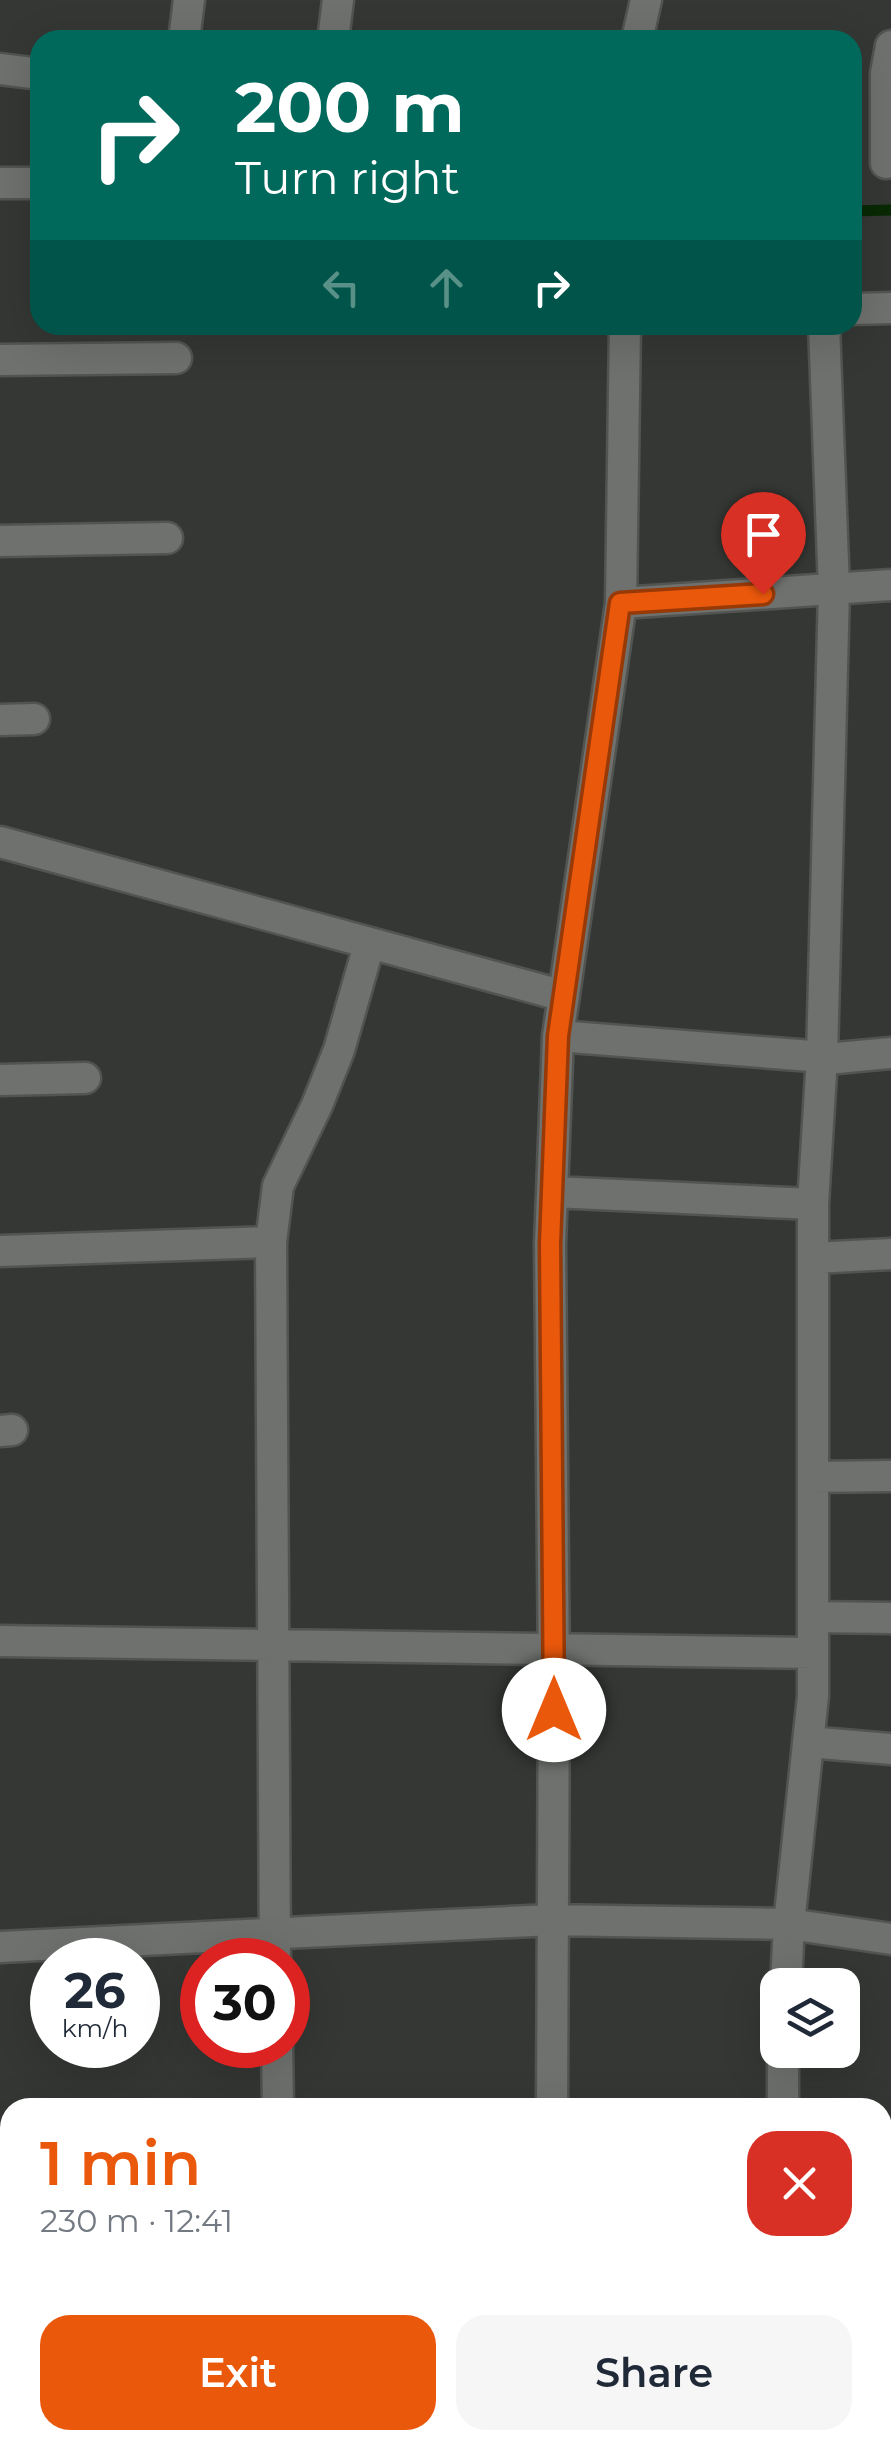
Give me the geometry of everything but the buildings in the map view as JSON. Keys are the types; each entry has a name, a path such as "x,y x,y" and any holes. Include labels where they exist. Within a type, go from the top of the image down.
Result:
{"street":[{"path":"185,30 188,0"},
{"path":"334,30 338,0"},
{"path":"640,30 646,0"},
{"path":"886,163 886,73 891,46"},
{"path":"0,69 30,73"},
{"path":"0,183 30,183"},
{"path":"862,309 891,308"},
{"path":"552,2098 554,1648 550,1244 558,1036 620,603 625,335"},
{"path":"787,1968 813,1696 813,1204 822,1057 834,589 824,335"},
{"path":"0,360 176,358"},
{"path":"0,541 167,538"},
{"path":"620,603 891,585"},
{"path":"0,720 34,720"},
{"path":"0,842 564,996"},
{"path":"275,1938 270,1242 278,1186 339,1050 369,945"},
{"path":"558,1036 822,1057 891,1053"},
{"path":"0,1080 85,1078"},
{"path":"553,1192 813,1204"},
{"path":"0,1251 270,1242"},
{"path":"813,1258 891,1254"},
{"path":"813,1476 891,1476"},
{"path":"813,1617 891,1618"},
{"path":"0,1642 813,1652"},
{"path":"808,1742 891,1749"},
{"path":"310,1944 551,1920 789,1924 891,1939"},
{"path":"0,1947 180,1948"},
{"path":"277,2068 278,2098"},
{"path":"783,2068 783,2098"}],"waterway":[{"path":"862,211 891,210"}],"route":[{"path":"554,1710 550,1244 558,1036 620,603 763,594"}]}
